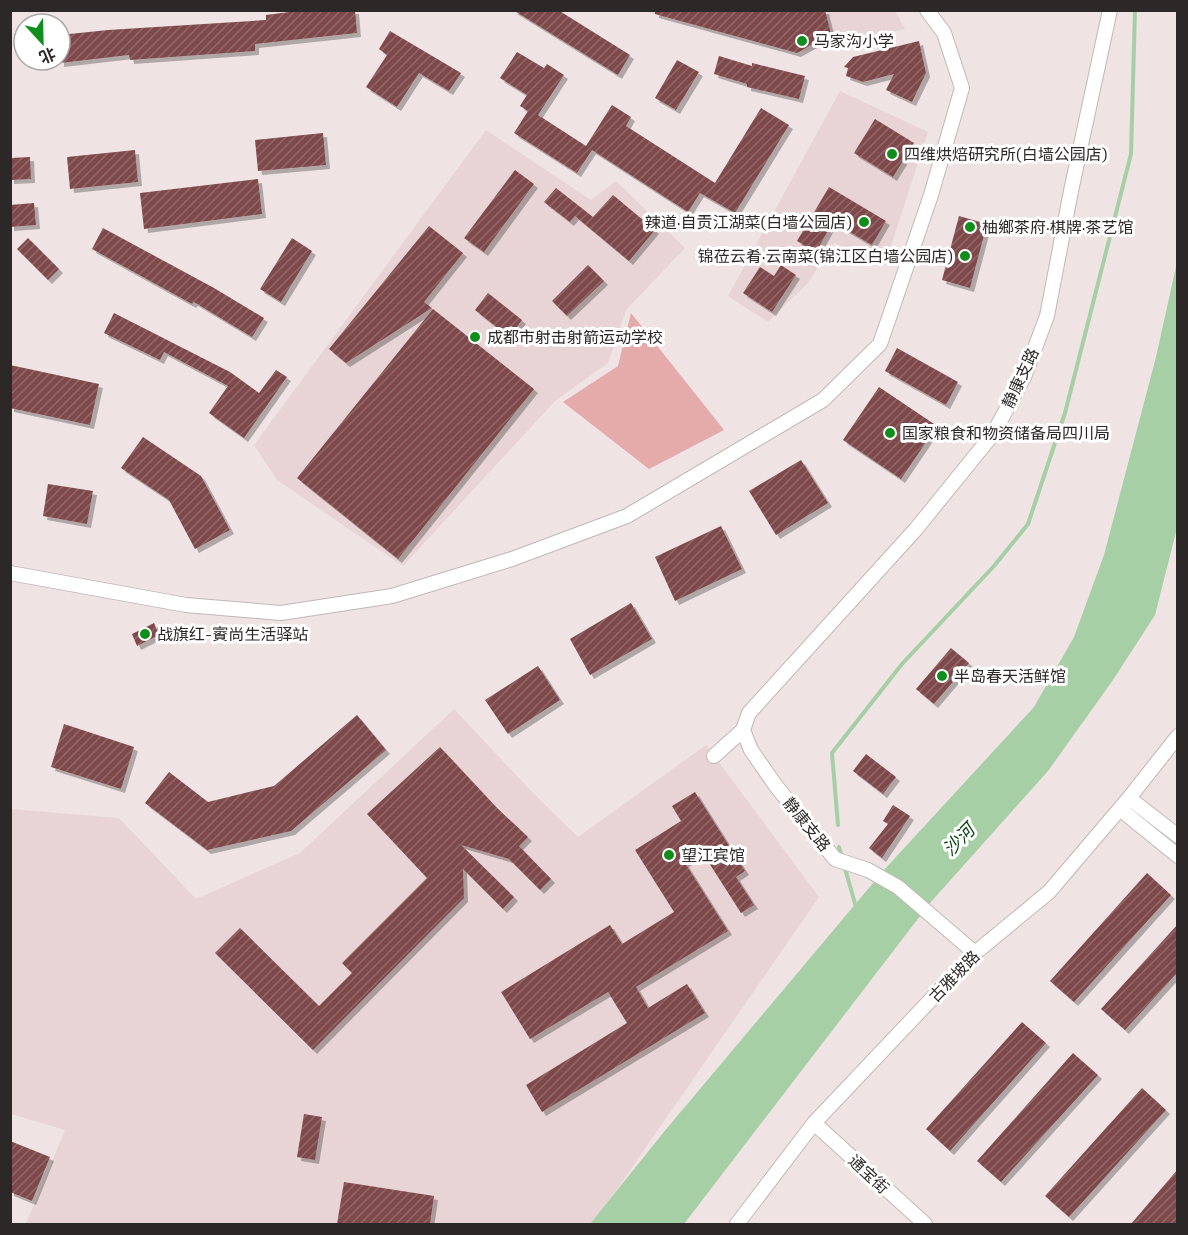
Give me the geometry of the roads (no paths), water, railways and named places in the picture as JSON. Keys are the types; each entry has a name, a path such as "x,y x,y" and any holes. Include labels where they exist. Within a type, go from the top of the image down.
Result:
{"street":[{"path":"10,573 186,605 281,613 392,596 512,559 627,516 823,400 880,344 932,195 962,88 944,33 927,10"},
{"name":"静康支路","path":"714,756 742,730 749,713 916,529 993,434 1024,377 1047,316 1110,10"},
{"name":"静康支路","path":"742,730 751,750 776,786 835,859 868,870 898,887 975,953"},
{"name":"古雅坡路","path":"737,1224 814,1123 975,953 1048,892 1120,809 1178,736"},
{"path":"1129,798 1178,836"},
{"path":"1120,809 1178,856"},
{"name":"通宝街","path":"814,1123 925,1224"}],"water":[{"name":"沙河","path":"1177,262 1177,528 1155,615 1113,680 1048,771 930,903 684,1224 590,1224 663,1133 884,870 1034,707 1074,637 1104,555 1156,357"}],"waterway":[{"path":"838,825 832,753 902,664 994,566 1028,524 1065,413 1131,154 1135,10"},
{"path":"839,847 842,858"},
{"path":"844,865 856,907"}],"place":[{"name":"马家沟小学","path":"802,41"},
{"name":"四维烘焙研究所(白墙公园店)","path":"892,154"},
{"name":"辣道·自贡江湖菜(白墙公园店)","path":"864,222"},
{"name":"柚鄉茶府·棋牌·茶艺馆","path":"970,227"},
{"name":"锦莅云肴·云南菜(锦江区白墙公园店)","path":"965,256"},
{"name":"成都市射击射箭运动学校","path":"475,337"},
{"name":"国家粮食和物资储备局四川局","path":"890,433"},
{"name":"战旗红-賨尚生活驿站","path":"145,634"},
{"name":"半岛春天活鲜馆","path":"942,676"},
{"name":"望江宾馆","path":"669,855"}]}
